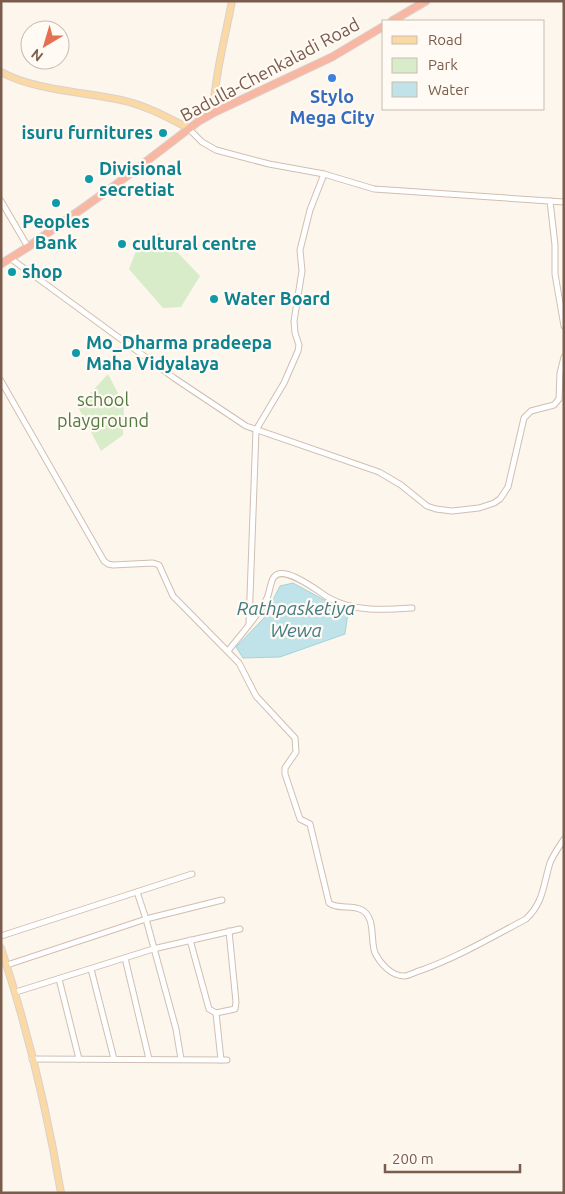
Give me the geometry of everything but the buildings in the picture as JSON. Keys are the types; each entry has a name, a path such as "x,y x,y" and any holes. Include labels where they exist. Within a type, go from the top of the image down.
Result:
{"highway":[{"path":"394,20 426,1"},
{"name":"Badulla-Chenkaladi Road","path":"1,264 114,186 188,128 213,112 332,57 382,27"}],"main road":[{"path":"213,112 219,64 232,1"},
{"path":"2,75 33,83 132,102 188,128"},
{"path":"1,948 16,992 54,1157 60,1193"}],"street":[{"path":"188,128 202,142 216,150 270,164 324,174 374,189 564,202"},
{"path":"249,624 257,431 284,383 298,351 299,345 294,322 302,271 300,250 310,210 324,174"},
{"path":"1,201 28,247"},
{"path":"550,201 555,245 555,274 564,326"},
{"path":"10,258 174,378 246,426 378,472 401,485 427,506 436,509 452,511 479,508 500,499 508,487 524,418 531,411 554,404 559,399 560,373 564,356"},
{"path":"1,381 104,561 113,565 154,563 159,565 173,596 239,663 256,696 295,738 296,752 285,768 285,774 300,819 310,824 329,903 332,906 355,907 368,915 375,952 384,967 404,976 443,962 526,919 535,910 541,897 551,861 564,839"},
{"path":"228,651 268,596 274,577 283,573 300,579 329,598 346,606 382,610 412,608"},
{"path":"1,936 192,874"},
{"path":"137,892 176,1029 181,1059"},
{"path":"7,965 146,919 222,900"},
{"path":"16,992 153,949 240,928"},
{"path":"190,940 209,1009 216,1013 235,1009 236,1002 229,931"},
{"path":"124,958 149,1059"},
{"path":"91,969 114,1059"},
{"path":"60,979 78,1059"},
{"path":"32,1059 224,1060 216,1013"}],"green space":[{"path":"159,233 200,276 181,307 163,308 129,269 138,246"},
{"name":"school playground","path":"108,374 124,405 123,435 101,451 78,407"}],"water":[{"name":"Rathpasketiya Wewa","path":"293,583 348,613 345,634 280,657 243,658 236,647 264,618 280,586"}],"place":[{"name":"Stylo Mega City","path":"332,78"},
{"name":"isuru furnitures","path":"163,133"},
{"name":"Divisional secretiat","path":"89,179"},
{"name":"Peoples Bank","path":"56,203"},
{"name":"cultural centre","path":"122,244"},
{"name":"shop","path":"12,272"},
{"name":"Water Board","path":"214,299"},
{"name":"Mo_Dharma pradeepa Maha Vidyalaya","path":"76,353"}]}
